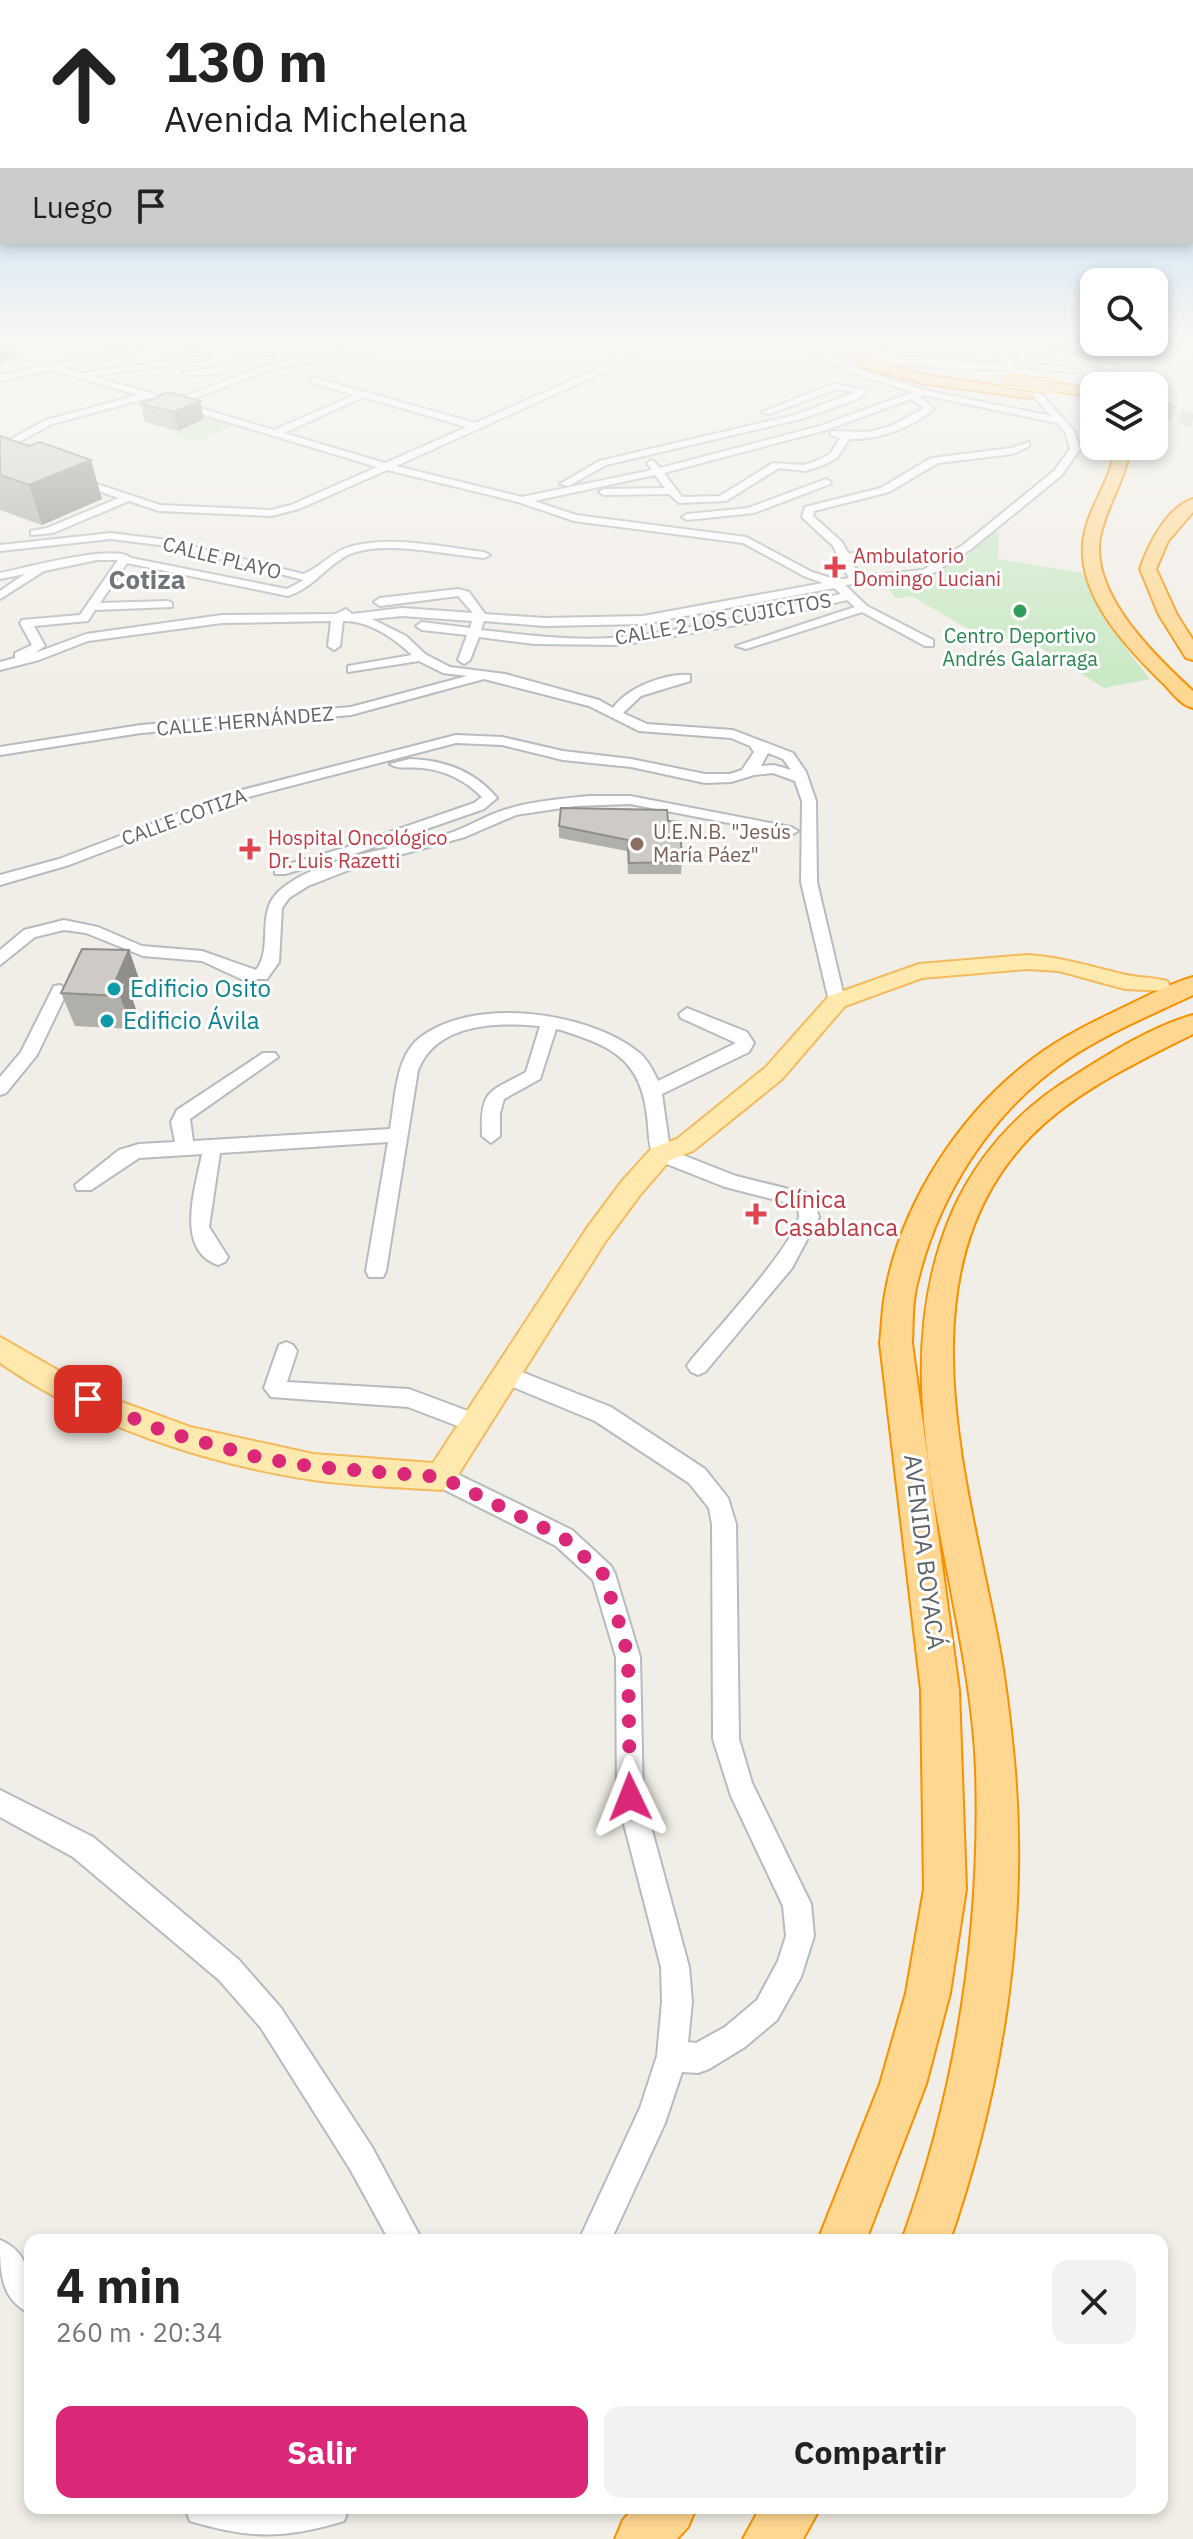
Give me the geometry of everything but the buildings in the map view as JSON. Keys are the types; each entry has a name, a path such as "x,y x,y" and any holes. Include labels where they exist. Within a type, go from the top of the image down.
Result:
{"highway":[{"path":"1120,460 1101,503 1091,550 1101,585 1126,631 1193,702"},
{"path":"1193,504 1174,520 1160,541 1148,569 1168,615 1193,654"},
{"name":"AVENIDA BOYACÁ","path":"844,2234 903,2084 928,1993 945,1889 940,1690 896,1343 901,1290 916,1238 936,1192 970,1136 1009,1093 1043,1063 1176,985"},
{"name":"AVENIDA BOYACÁ","path":"928,2234 938,2211 962,2122 984,2017 1000,1838 990,1700 941,1428 936,1332 950,1259 961,1222 980,1181 1028,1122 1084,1080 1193,1023"},
{"path":"642,2539 664,2514"},
{"path":"770,2539 789,2514"}],"main road":[{"path":"0,1348 88,1399 166,1432 209,1445 315,1467 441,1477 509,1376 596,1235 631,1188 661,1154 685,1145 774,1073 837,1001 919,971 1027,962 1060,964 1125,982 1176,985"}],"street":[{"path":"360,458 522,500 574,518 738,538 808,574 837,584 863,608 929,643"},
{"path":"69,478 159,508 271,513 295,507 402,458"},
{"path":"552,493 603,463 623,458"},
{"path":"646,458 679,500 722,499 777,465 805,468 829,458"},
{"path":"522,500 707,458"},
{"path":"856,580 838,544 807,517 809,509 885,490 935,460 948,458"},
{"path":"5,664 97,636 249,617 337,618 402,612 480,615 544,622 643,620 856,580 926,573 967,547 1058,473 1069,458"},
{"path":"687,517 750,511 826,482"},
{"path":"808,489 834,502"},
{"path":"552,493 672,491"},
{"path":"0,535 49,531 128,498"},
{"name":"CALLE PLAYO","path":"0,548 111,536 167,543 295,576 312,576 343,553 370,546 484,555"},
{"path":"0,576 97,557 121,556 127,560 288,593 308,583 312,576"},
{"path":"844,556 893,559"},
{"path":"5,664 39,646 26,623 82,619 127,560"},
{"path":"0,596 41,568"},
{"path":"337,618 356,607 458,592 465,594 480,615"},
{"name":"CALLE 2 LOS CUJICITOS","path":"359,617 535,640 628,640 848,596"},
{"path":"93,607 168,605"},
{"path":"742,646 863,608"},
{"path":"464,660 480,615"},
{"path":"359,617 402,639 421,657 447,670 487,675 594,703 644,728 733,734 788,756 802,779 810,807 809,882 837,1001"},
{"path":"334,646 337,618"},
{"path":"352,669 421,657"},
{"name":"CALLE HERNÁNDEZ","path":"0,751 141,729 351,711 487,675"},
{"path":"616,714 620,705 636,694 686,678"},
{"name":"CALLE COTIZA","path":"0,880 64,862 243,794 469,737 575,758 636,763 707,778 727,778 774,769 802,779"},
{"path":"751,771 761,752 754,741"},
{"path":"272,786 291,790 384,766 422,763 454,771 490,798 479,806 364,846 280,871"},
{"path":"0,960 20,937 31,930 71,927 91,929 130,948 158,953 190,953 212,958 241,975 261,975 271,962 274,908 291,888 353,862 455,836 518,811 607,799 630,800 791,831"},
{"path":"0,1089 28,1055 60,990"},
{"path":"654,1090 743,1048 745,1043 741,1036 687,1014"},
{"path":"376,1271 409,1070 423,1045 464,1026 496,1019 550,1021 599,1037 637,1061 654,1090 655,1125 661,1154 732,1182 798,1198 807,1206 809,1217 785,1262 698,1366"},
{"path":"491,1136 489,1109 495,1097 503,1089 534,1075 550,1021"},
{"path":"185,1148 180,1122 183,1115 269,1057"},
{"path":"84,1185 126,1155 139,1151 398,1135"},
{"path":"212,1147 199,1227 208,1247 218,1257"},
{"path":"286,1351 275,1388 279,1391 409,1398 476,1424"},
{"path":"509,1376 620,1423 697,1476 720,1505 724,1524 728,1688 726,1739 740,1787 797,1904 800,1936 791,1967 767,2010 735,2037 698,2058 672,2056"},
{"path":"441,1477 564,1538 603,1574 628,1657 630,1797 675,1967 677,2002 672,2056 654,2112 598,2234"},
{"path":"0,1803 83,1847 229,1970 271,2018 361,2158 403,2234"},
{"path":"0,2256 24,2289"},
{"path":"218,2514 239,2522 273,2526 312,2514"}],"green space":[{"name":"Centro Deportivo Andrés Galarraga","path":"994,531 999,533 998,559 1082,573 1108,625 1150,679 1104,688 1043,649 967,628 911,596 896,599 882,580 935,575"}],"place":[{"name":"Ambulatorio Domingo Luciani","path":"835,567"},
{"name":"Centro Deportivo Andrés Galarraga","path":"1020,611"},
{"name":"U.E.N.B. \"Jesús María Páez\"","path":"637,844"},
{"name":"Hospital Oncológico Dr. Luis Razetti","path":"250,849"},
{"name":"Edificio Osito","path":"114,989"},
{"name":"Edificio Ávila","path":"107,1021"},
{"name":"Clínica Casablanca","path":"756,1214"}],"district":[{"name":"Cotiza","path":"147,580"}],"route":[{"path":"88,1399 166,1432 261,1458 315,1467 441,1477 564,1538 603,1574 622,1632 628,1657 630,1797"}]}
